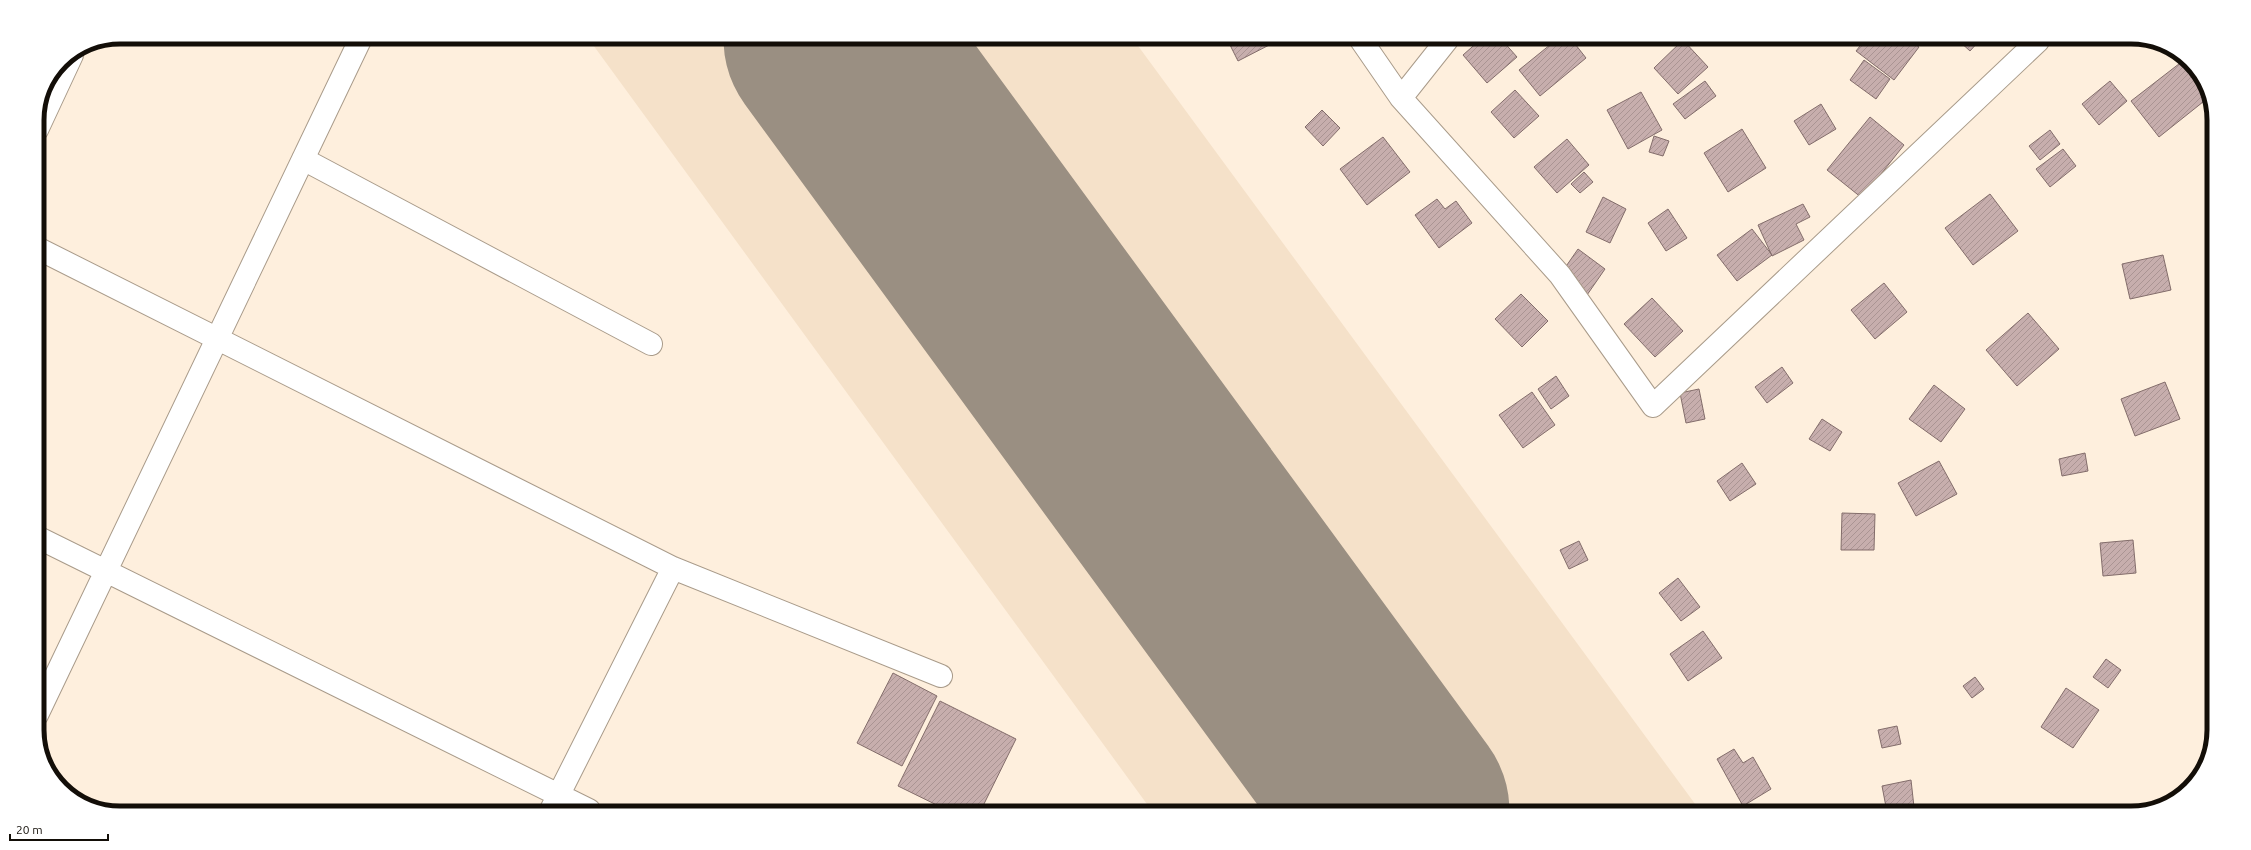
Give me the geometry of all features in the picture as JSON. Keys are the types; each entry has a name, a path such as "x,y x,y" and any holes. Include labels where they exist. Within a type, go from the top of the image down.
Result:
{"street":[{"path":"44,700 358,44"},
{"path":"1365,44 1401,98 1560,275 1653,406 2035,44"},
{"path":"1401,98 1444,44"},
{"path":"45,114 67,65"},
{"path":"302,159 651,344"},
{"path":"44,251 218,337 673,568 941,676"},
{"path":"44,540 555,802 572,806"},
{"path":"555,802 673,568"}],"shaded area":[{"path":"592,44 1137,44 1697,806 1148,806"}],"building":[{"path":"1230,44 1271,44 1238,61"},
{"path":"1475,44 1506,44 1517,57 1487,83 1463,55"},
{"path":"1551,44 1575,44 1586,58 1540,96 1519,70"},
{"path":"1679,44 1687,44 1708,67 1678,94 1654,68"},
{"path":"1862,44 1914,44 1919,47 1894,80 1856,51"},
{"path":"1962,44 1976,44 1970,51"},
{"path":"1864,60 1890,79 1876,99 1850,80"},
{"path":"2181,63 2185,66 2197,82 2204,101 2159,137 2131,101"},
{"path":"1705,81 1716,96 1685,119 1673,104"},
{"path":"2110,81 2127,101 2099,125 2082,104"},
{"path":"1515,90 1539,116 1514,138 1491,112"},
{"path":"1641,92 1662,130 1628,149 1607,110"},
{"path":"1821,104 1836,129 1809,145 1794,121"},
{"path":"1322,110 1340,128 1323,146 1305,127"},
{"path":"1870,117 1904,145 1862,198 1827,170"},
{"path":"1742,129 1766,168 1728,192 1704,153"},
{"path":"2050,130 2060,144 2040,160 2029,146"},
{"path":"1654,136 1669,141 1663,156 1649,152"},
{"path":"1383,137 1410,172 1367,205 1340,169"},
{"path":"1567,139 1589,165 1557,193 1534,167"},
{"path":"2063,149 2076,166 2050,187 2036,169"},
{"path":"1584,172 1593,182 1580,193 1571,184"},
{"path":"1990,194 2018,231 1973,265 1945,228"},
{"path":"1603,197 1626,209 1610,243 1586,232"},
{"path":"1437,199 1445,209 1456,201 1472,223 1439,248 1415,215"},
{"path":"1803,204 1810,217 1796,224 1804,240 1772,256 1758,225"},
{"path":"1668,209 1687,238 1666,251 1648,223"},
{"path":"1752,229 1772,255 1737,281 1717,255"},
{"path":"1578,249 1605,269 1587,295 1560,275"},
{"path":"2163,255 2171,290 2130,299 2122,264"},
{"path":"1884,283 1907,312 1875,339 1851,310"},
{"path":"1521,294 1548,321 1522,347 1495,319"},
{"path":"1652,298 1683,331 1655,357 1624,324"},
{"path":"2028,313 2059,349 2017,386 1986,350"},
{"path":"1782,367 1793,383 1767,403 1755,387"},
{"path":"1556,376 1569,396 1551,409 1538,389"},
{"path":"2165,382 2180,419 2135,436 2121,399"},
{"path":"1934,385 1965,409 1941,442 1909,419"},
{"path":"1699,389 1705,419 1686,423 1680,393"},
{"path":"1532,392 1555,425 1523,448 1499,415"},
{"path":"1822,419 1842,432 1830,451 1809,439"},
{"path":"2085,453 2088,471 2062,476 2059,459"},
{"path":"1939,461 1957,494 1916,516 1898,483"},
{"path":"1742,463 1756,484 1730,501 1717,481"},
{"path":"1842,513 1875,514 1874,550 1841,550"},
{"path":"2133,540 2136,573 2103,576 2100,543"},
{"path":"1579,541 1588,560 1569,569 1560,550"},
{"path":"1678,578 1700,607 1681,621 1659,593"},
{"path":"1703,631 1722,658 1688,681 1670,654"},
{"path":"2106,659 2121,670 2108,688 2093,677"},
{"path":"893,673 937,696 902,766 857,743"},
{"path":"1975,677 1984,689 1972,698 1963,686"},
{"path":"2066,688 2099,710 2073,748 2041,727"},
{"path":"940,701 1016,739 983,806 939,806 898,786"},
{"path":"1897,726 1901,744 1882,748 1878,730"},
{"path":"1734,749 1743,763 1753,757 1771,789 1743,806 1717,759"},
{"path":"1911,780 1914,806 1886,806 1882,786"}],"runway":[{"path":"838,44 1395,806"}]}
